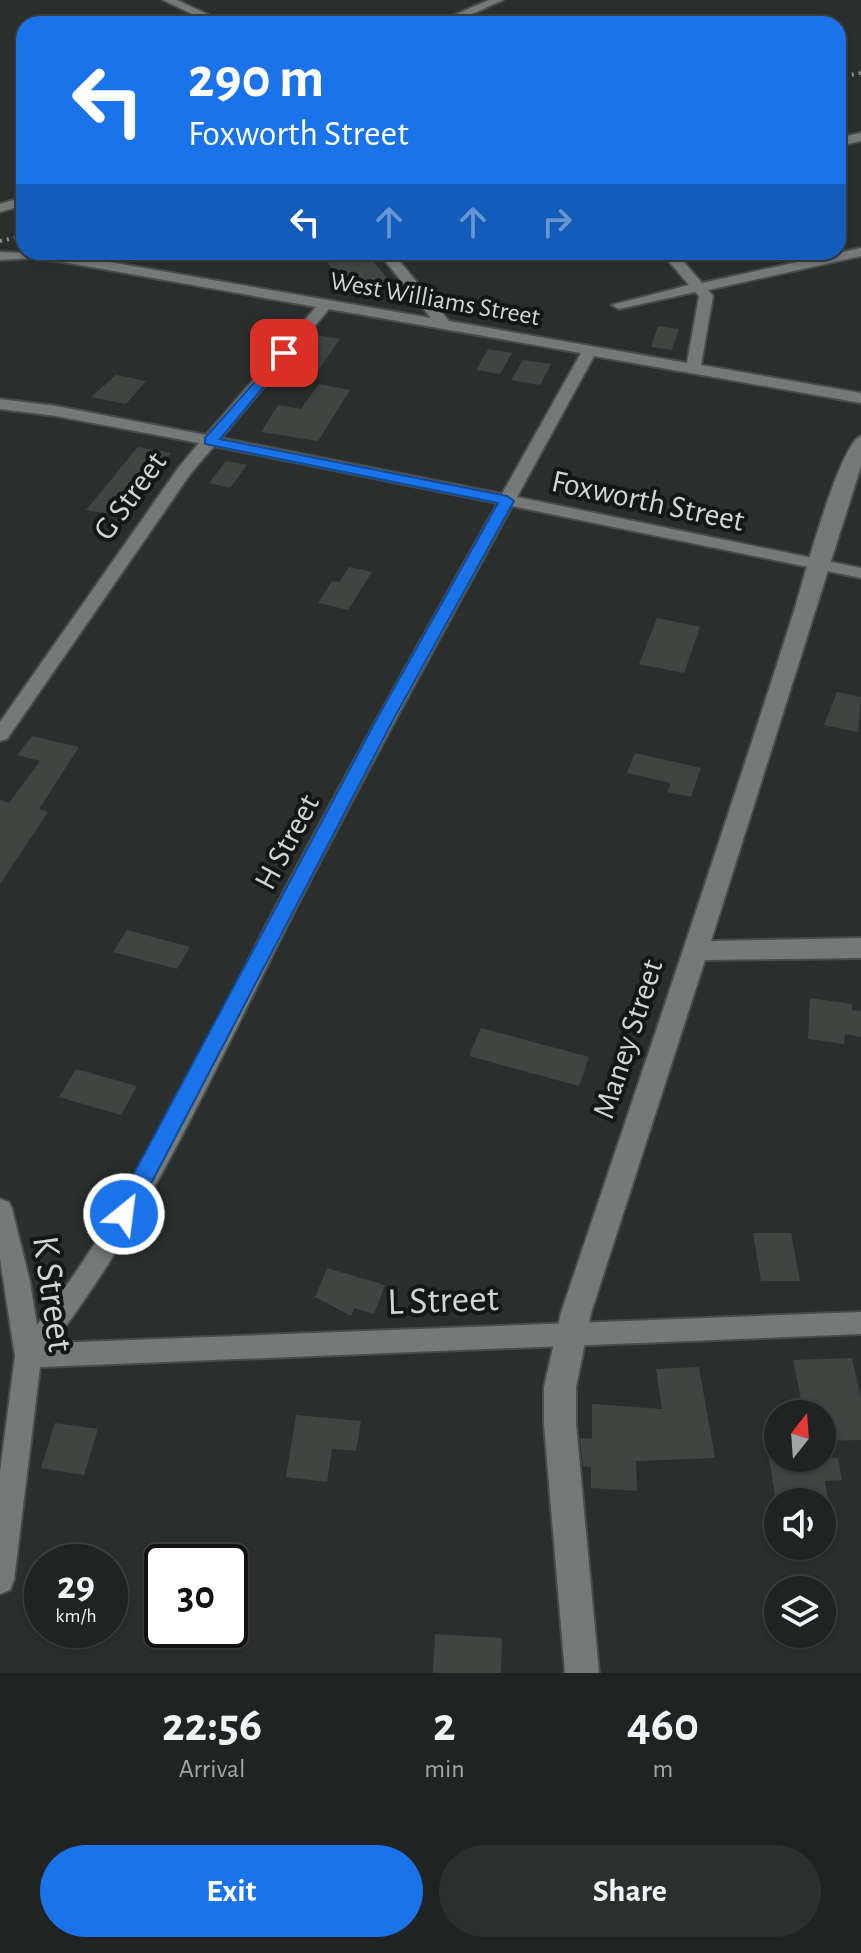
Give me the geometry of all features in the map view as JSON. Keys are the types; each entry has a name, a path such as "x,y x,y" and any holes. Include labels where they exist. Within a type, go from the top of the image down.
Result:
{"street":[{"path":"168,0 204,16"},
{"path":"471,0 485,5"},
{"path":"459,16 498,0"},
{"name":"West Williams Street","path":"75,260 861,398"},
{"path":"391,260 444,325"},
{"path":"676,260 706,296 693,368"},
{"path":"619,305 824,260"},
{"name":"G Street","path":"0,735 54,662 127,550 185,470 325,305"},
{"name":"H Street","path":"28,1356 67,1310 131,1201 383,722 590,350"},
{"name":"Foxworth Street","path":"0,404 210,441 861,573"},
{"name":"Maney Street","path":"582,1673 560,1424 560,1387 571,1334 842,489 861,442"},
{"path":"695,951 861,948"},
{"name":"K Street","path":"0,1209 18,1282 28,1356 0,1580"},
{"name":"L Street","path":"28,1356 861,1323"}],"building":[{"path":"326,260 372,260 390,282 349,291"},
{"path":"658,326 679,329 672,350 651,347"},
{"path":"315,335 340,339 319,369 294,365"},
{"path":"488,349 512,353 500,374 476,370"},
{"path":"523,360 551,364 540,385 511,380"},
{"path":"116,375 146,381 126,404 91,397"},
{"path":"319,384 350,390 318,441 261,432 278,405 301,409"},
{"path":"138,447 171,453 115,515 86,510"},
{"path":"226,461 247,465 230,488 209,483"},
{"path":"349,567 372,572 348,610 318,603 332,581 339,582"},
{"path":"657,618 700,627 684,673 639,664"},
{"path":"837,692 861,697 858,732 824,725"},
{"path":"32,736 79,747 39,809 48,812 0,884 0,800 9,803 40,761 17,755"},
{"path":"635,753 701,768 691,797 667,792 671,783 627,773"},
{"path":"127,930 190,947 177,969 113,952"},
{"path":"810,998 852,1004 852,1010 861,1011 861,1037 845,1034 844,1044 808,1039"},
{"path":"481,1028 589,1057 579,1086 469,1056"},
{"path":"76,1069 137,1086 121,1115 59,1097"},
{"path":"753,1233 791,1233 800,1281 761,1281"},
{"path":"327,1268 385,1285 374,1314 354,1308 351,1316 315,1297"},
{"path":"852,1358 861,1398 861,1440 836,1441 836,1400 801,1400 793,1360"},
{"path":"699,1367 715,1458 636,1461 637,1491 591,1488 591,1467 583,1466 580,1438 592,1439 592,1404 662,1409 656,1369"},
{"path":"296,1415 361,1421 356,1451 332,1449 327,1482 286,1477"},
{"path":"55,1423 98,1429 84,1475 41,1468"},
{"path":"838,1458 842,1480 825,1481 826,1488 774,1488 771,1472 836,1472"},
{"path":"435,1634 502,1638 501,1673 433,1673"}],"railway":[{"path":"846,76 861,73"},
{"path":"0,241 16,238"}],"route":[{"path":"124,1214 383,722 507,501 210,441 284,353"}]}
